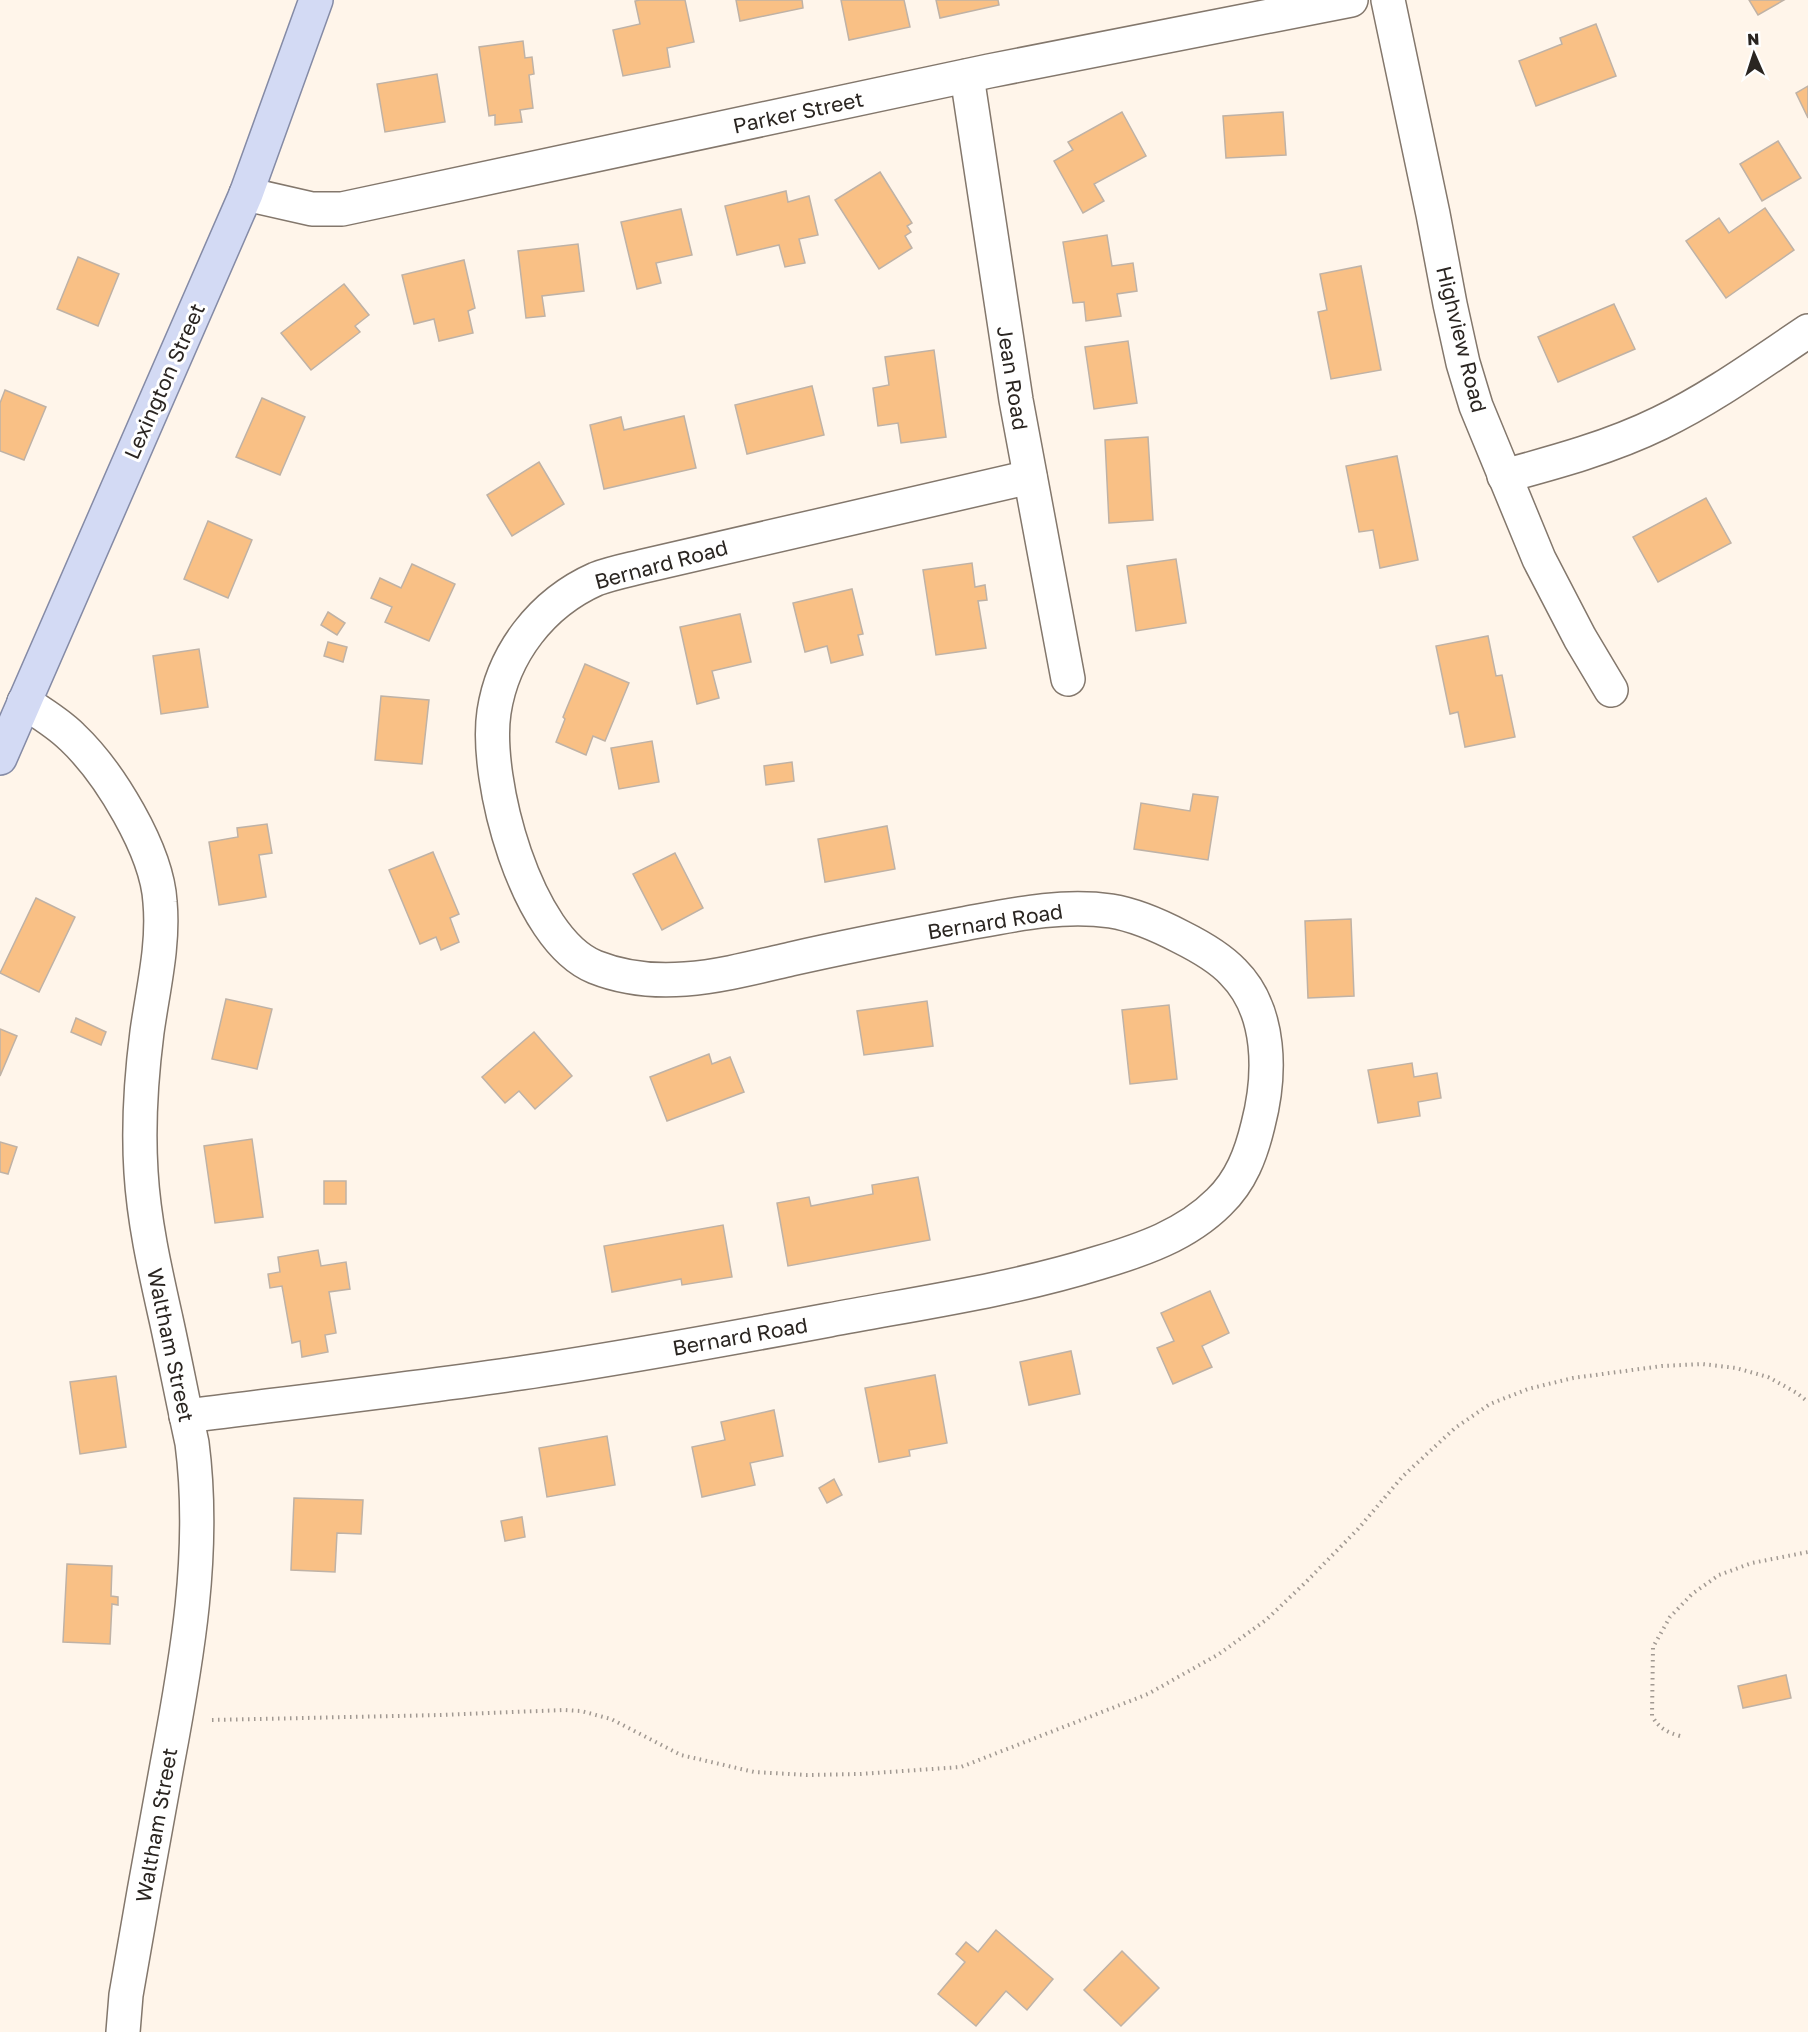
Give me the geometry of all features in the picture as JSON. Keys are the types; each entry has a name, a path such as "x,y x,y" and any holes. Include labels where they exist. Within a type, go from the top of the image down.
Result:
{"main road":[{"name":"Lexington Street","path":"0,758 246,194 316,0"}],"street":[{"name":"Parker Street","path":"246,194 312,209 342,208 967,76 1351,0"},
{"name":"Highview Road","path":"1388,0 1463,363 1476,406 1544,569 1580,638 1611,690"},
{"name":"Jean Road","path":"967,76 1016,400 1068,679"},
{"path":"1504,476 1588,451 1659,423 1701,401 1808,331"},
{"name":"Bernard Road","path":"186,1416 438,1385 591,1362 1043,1280 1162,1242 1203,1217 1230,1191 1251,1151 1264,1094 1266,1073 1260,1019 1254,1002 1234,973 1196,945 1168,930 1141,919 1112,912 1042,910 876,940 705,978 669,981 644,979 592,966 569,952 547,924 529,891 521,873 505,819 492,737 494,711 500,685 514,652 529,630 548,611 576,590 608,575 644,566 1030,477"},
{"name":"Waltham Street","path":"24,702 63,729 91,758 117,795 138,833 159,888 159,948 141,1090 139,1131 141,1172 144,1216 150,1249 186,1416 196,1474 198,1536 191,1620 132,1963 123,2032"}],"path":[{"path":"175,1721 564,1710 581,1711 611,1719 681,1755 754,1773 860,1774 960,1767 1148,1694 1219,1654 1266,1620 1358,1529 1403,1476 1455,1428 1490,1404 1528,1389 1573,1378 1652,1367 1702,1364 1737,1368 1768,1377 1797,1393 1808,1402"},
{"path":"1680,1736 1666,1732 1657,1725 1652,1716 1653,1647 1670,1617 1692,1594 1719,1575 1752,1563 1808,1552"}],"building":[{"path":"685,0 694,42 667,48 670,67 623,76 613,30 640,24 635,1"},
{"path":"736,0 802,0 803,8 740,21"},
{"path":"841,0 904,0 910,27 849,40"},
{"path":"936,0 998,0 999,5 940,18"},
{"path":"1749,0 1784,0 1758,15"},
{"path":"1596,24 1616,76 1536,106 1519,61 1562,44 1560,38"},
{"path":"523,41 525,58 532,57 534,74 529,75 533,108 520,110 522,122 495,125 495,115 489,116 479,47"},
{"path":"437,74 445,122 385,132 377,84"},
{"path":"1808,86 1808,118 1796,93"},
{"path":"1122,112 1146,156 1094,184 1104,201 1083,213 1054,161 1073,150 1068,142"},
{"path":"1283,112 1286,155 1226,158 1223,116"},
{"path":"1778,141 1801,178 1762,201 1740,164"},
{"path":"880,172 912,223 907,226 911,232 905,236 912,248 879,269 835,200"},
{"path":"786,191 788,202 809,196 818,235 799,239 805,263 785,267 779,245 737,255 725,206"},
{"path":"1765,208 1794,250 1726,298 1686,241 1719,218 1729,233"},
{"path":"681,209 692,255 656,263 661,283 637,289 621,222"},
{"path":"1107,235 1112,266 1133,263 1137,291 1117,294 1121,316 1086,321 1084,302 1073,303 1063,242"},
{"path":"578,244 584,291 542,296 545,316 526,318 518,251"},
{"path":"78,257 119,274 98,326 57,309"},
{"path":"464,260 475,308 468,311 473,333 439,341 434,319 414,324 402,275"},
{"path":"1361,266 1381,370 1331,379 1318,312 1327,310 1320,274"},
{"path":"344,284 369,315 355,326 360,332 311,370 281,333"},
{"path":"1614,304 1635,349 1558,382 1538,337"},
{"path":"1128,341 1137,403 1094,409 1085,347"},
{"path":"934,350 946,437 901,443 898,423 878,426 873,388 889,385 885,357"},
{"path":"812,386 824,435 747,454 735,405"},
{"path":"5,390 46,407 24,460 0,451 0,403"},
{"path":"262,398 305,417 280,475 236,457"},
{"path":"684,416 696,468 604,489 590,425 621,417 624,430"},
{"path":"1148,437 1153,520 1109,523 1105,440"},
{"path":"1397,456 1418,560 1380,568 1373,530 1359,532 1346,466"},
{"path":"539,462 564,504 512,536 487,495"},
{"path":"1706,498 1731,543 1658,582 1633,537"},
{"path":"208,521 252,540 228,598 184,579"},
{"path":"1176,559 1186,623 1136,631 1127,566"},
{"path":"972,563 975,587 985,585 987,600 978,601 986,648 936,655 923,570"},
{"path":"412,564 455,584 429,641 385,622 392,607 371,598 380,578 401,588"},
{"path":"852,589 863,634 858,635 863,655 831,663 827,646 805,652 793,603"},
{"path":"328,612 345,623 337,635 321,625"},
{"path":"740,614 751,662 712,671 719,698 697,704 680,627"},
{"path":"1488,636 1496,676 1502,675 1515,737 1465,747 1458,712 1450,714 1436,646"},
{"path":"328,642 347,647 343,662 324,656"},
{"path":"199,649 208,707 161,714 153,656"},
{"path":"585,664 629,683 605,741 593,736 586,755 556,742 565,719 563,717"},
{"path":"381,696 429,700 422,764 375,760"},
{"path":"652,741 659,782 619,789 611,748"},
{"path":"792,762 794,781 766,785 764,766"},
{"path":"1193,794 1218,797 1208,860 1134,849 1141,803 1190,811"},
{"path":"267,824 272,853 259,855 266,897 219,905 209,842 238,837 237,828"},
{"path":"887,826 895,869 825,882 818,839"},
{"path":"433,852 459,914 450,918 459,942 441,950 436,937 420,944 389,870"},
{"path":"675,853 703,908 662,930 633,874"},
{"path":"36,898 75,917 39,992 0,973"},
{"path":"1351,919 1354,996 1308,998 1305,921"},
{"path":"226,999 272,1009 257,1069 212,1059"},
{"path":"927,1001 933,1046 864,1055 857,1011"},
{"path":"1169,1005 1177,1079 1130,1084 1122,1010"},
{"path":"76,1018 106,1032 101,1045 71,1032"},
{"path":"0,1029 17,1036 0,1076"},
{"path":"534,1032 572,1076 535,1109 519,1091 505,1103 482,1077"},
{"path":"709,1054 712,1064 730,1057 744,1092 667,1121 650,1077"},
{"path":"1412,1063 1414,1077 1437,1073 1441,1098 1418,1102 1420,1116 1378,1123 1368,1070"},
{"path":"252,1139 263,1217 215,1223 204,1146"},
{"path":"0,1142 17,1147 8,1174 0,1172"},
{"path":"918,1177 930,1240 788,1266 777,1203 809,1197 811,1206 873,1194 872,1185"},
{"path":"324,1181 346,1181 346,1204 324,1204"},
{"path":"723,1225 732,1277 682,1285 681,1279 612,1292 604,1246"},
{"path":"318,1250 321,1266 346,1262 350,1289 329,1292 336,1333 325,1335 328,1352 302,1357 300,1341 292,1343 282,1286 270,1288 268,1274 280,1272 278,1257"},
{"path":"1210,1291 1229,1333 1202,1346 1212,1367 1173,1384 1157,1348 1174,1341 1161,1313"},
{"path":"1071,1351 1080,1394 1029,1405 1020,1362"},
{"path":"935,1375 947,1443 909,1450 910,1456 879,1462 865,1388"},
{"path":"116,1376 126,1447 80,1454 70,1382"},
{"path":"774,1410 783,1456 750,1463 755,1485 702,1497 692,1447 725,1440 721,1422"},
{"path":"607,1436 615,1485 547,1497 539,1448"},
{"path":"834,1479 842,1495 827,1503 819,1488"},
{"path":"294,1498 363,1500 361,1534 337,1533 335,1572 291,1570"},
{"path":"522,1517 525,1537 505,1541 501,1521"},
{"path":"67,1564 112,1566 111,1596 118,1597 118,1605 112,1604 110,1644 63,1642"},
{"path":"1786,1675 1791,1698 1743,1708 1738,1686"},
{"path":"996,1930 1053,1979 1027,2010 1006,1991 976,2026 938,1994 965,1962 956,1954 966,1942 978,1952"},
{"path":"1122,1951 1159,1988 1121,2026 1084,1990"}]}
